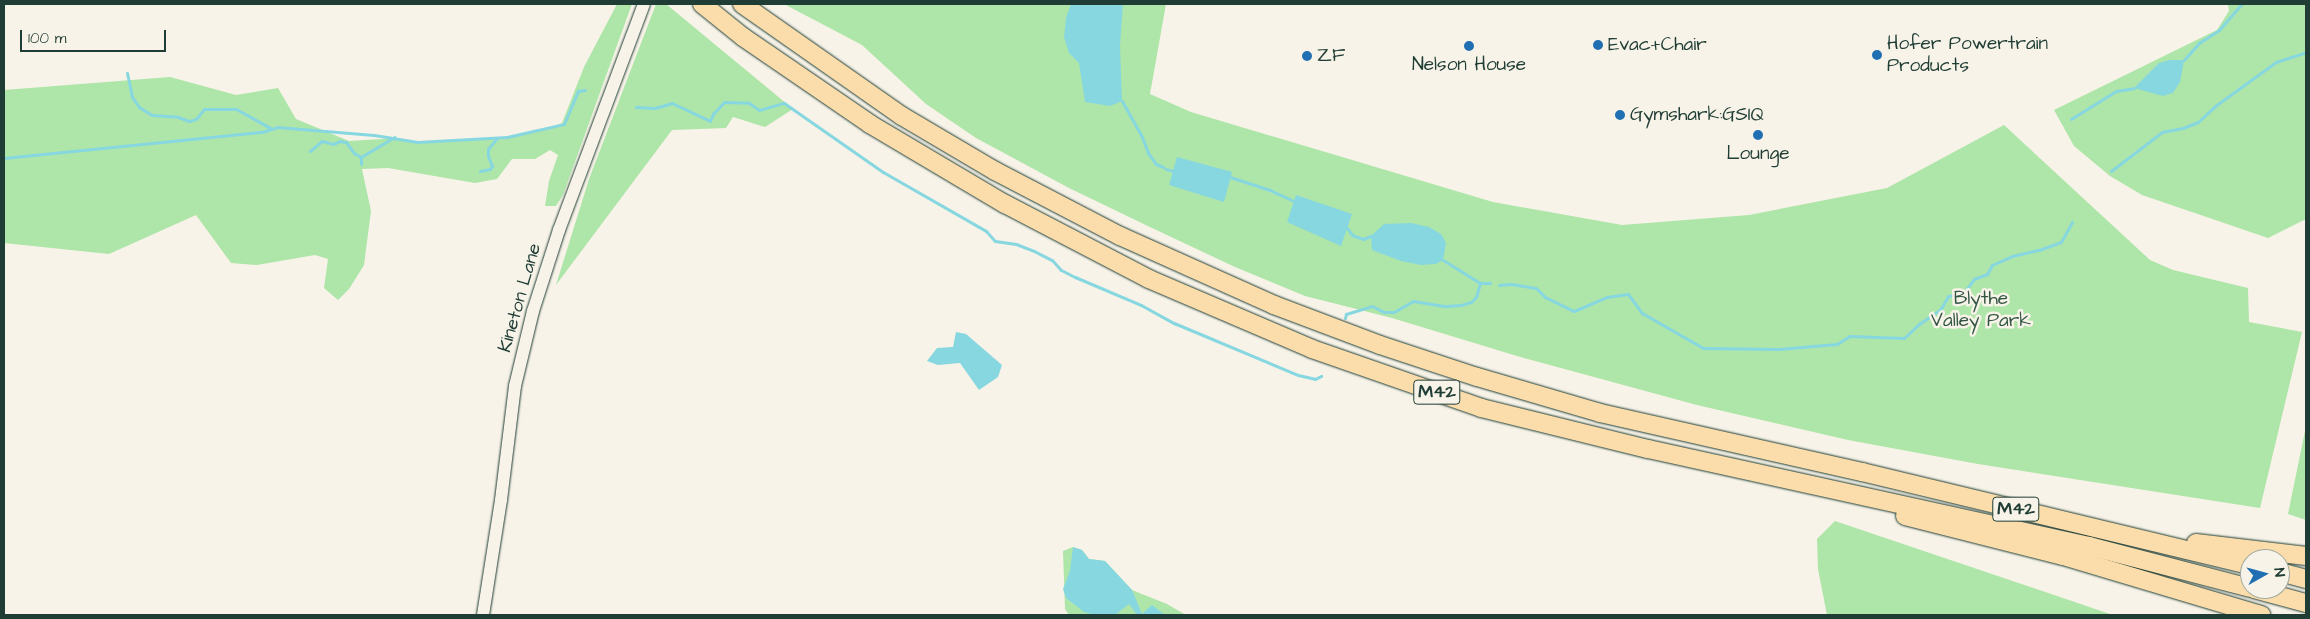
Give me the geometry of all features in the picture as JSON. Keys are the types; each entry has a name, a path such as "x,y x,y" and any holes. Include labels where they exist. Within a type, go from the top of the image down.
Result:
{"highway":[{"name":"M42","path":"702,4 743,37 870,124 1005,204 1150,279 1312,349 1482,408 1787,479 2089,546 2240,585"},
{"name":"M42","path":"742,4 902,116 995,171 1120,236 1283,308 1380,345 1477,377 1600,412 2240,563"},
{"path":"1787,479 1923,522 2063,556 2261,615"},
{"path":"2170,546 2203,542 2306,556"},
{"path":"2290,575 2306,579"},
{"path":"2290,598 2306,602"}],"street":[{"name":"Kineton Lane","path":"483,615 501,500 515,386 533,311 559,230 644,6"}],"green space":[{"path":"617,4 632,4 563,195 556,206 545,206 549,181 558,155 550,150 535,159 512,159 497,179 475,183 388,168 362,169 371,211 364,265 349,289 338,300 324,288 328,259 315,255 257,265 231,263 196,215 109,254 4,243 4,90 170,77 236,95 278,88 296,119 349,141 398,138 417,142 507,137 544,130 562,123 584,67"},
{"path":"656,4 666,4 793,109 765,127 733,117 726,128 672,130 556,285 589,179"},
{"name":"Blythe Valley Park","path":"784,4 1166,4 1150,94 1191,112 1493,202 1622,225 1749,215 1887,188 2004,125 2150,260 2173,270 2248,288 2249,322 2302,332 2260,508 1978,464 1848,440 1697,405 1517,356 1392,318 1305,296 1235,267 1152,228 1069,188 976,138 926,104 862,45"},
{"path":"2228,4 2306,4 2306,219 2268,238 2142,195 2110,176 2074,146 2054,110 2217,30 2229,11"},
{"path":"2306,426 2306,520 2288,514"},
{"path":"1835,521 2113,615 1827,615 1818,569 1817,539"},
{"path":"1073,547 1082,550 1089,559 1105,561 1132,590 1167,604 1186,615 1069,615 1065,609 1063,551"}],"water":[{"path":"1071,4 1123,4 1120,46 1122,101 1110,106 1085,102 1079,63 1069,53 1064,37 1066,18"},
{"path":"2170,60 2184,60 2180,82 2173,93 2163,96 2134,88 2159,63"},
{"path":"1177,157 1232,172 1224,202 1169,185"},
{"path":"1296,195 1352,214 1341,246 1287,222"},
{"path":"1411,223 1429,227 1441,234 1446,243 1443,260 1436,264 1421,265 1401,261 1372,250 1371,236 1384,224"},
{"path":"956,332 966,334 1002,365 998,377 979,390 960,363 938,365 927,361 937,348 953,347"},
{"path":"1073,547 1082,550 1089,559 1105,561 1132,590 1142,614 1152,605 1165,615 1137,615 1129,604 1115,615 1095,615 1084,612 1066,598 1063,589 1070,571"}],"waterway":[{"path":"2184,60 2199,43 2219,30 2242,4"},
{"path":"2111,171 2162,132 2183,128 2198,122 2215,106 2276,62 2306,52"},
{"path":"127,73 132,97 139,107 152,115 178,117 189,121 196,119 204,109 236,109 270,128"},
{"path":"2071,119 2116,91 2134,88"},
{"path":"4,158 262,132 277,127 374,135 417,142 507,137 564,124 578,91 585,90"},
{"path":"1122,101 1142,137 1148,153 1156,164 1163,167"},
{"path":"636,107 655,108 672,103 710,121 713,114 724,102 749,103 759,110 784,103 883,172 986,231 995,241 1016,244 1034,251 1052,260 1061,270 1075,277 1141,305 1174,323 1298,375 1315,379 1321,376"},
{"path":"310,151 322,141 333,144 340,141 346,142 354,153 361,157 394,137"},
{"path":"480,171 490,169 492,166 488,156 488,149 497,138"},
{"path":"361,157 361,164"},
{"path":"1166,169 1173,171"},
{"path":"1230,177 1270,190 1294,201"},
{"path":"1499,285 1511,284 1536,288 1545,297 1574,311 1607,297 1628,294 1642,313 1703,348 1779,349 1837,344 1850,336 1904,338 1919,324 1940,310 1948,296 1963,294 1974,279 1987,274 1992,265 2012,256 2039,250 2061,242 2072,222"},
{"path":"1347,228 1352,235 1363,239 1371,236"},
{"path":"1443,260 1480,283"},
{"path":"1345,318 1346,314 1372,306 1384,312 1394,312 1413,301 1446,306 1461,305 1471,302 1476,297 1480,283 1490,283"}],"place":[{"name":"Evac+Chair","path":"1598,45"},
{"name":"Nelson House","path":"1469,46"},
{"name":"Hofer Powertrain Products","path":"1877,55"},
{"name":"ZF","path":"1307,56"},
{"name":"Gymshark:GSIQ","path":"1620,115"},
{"name":"Lounge","path":"1758,135"}]}
